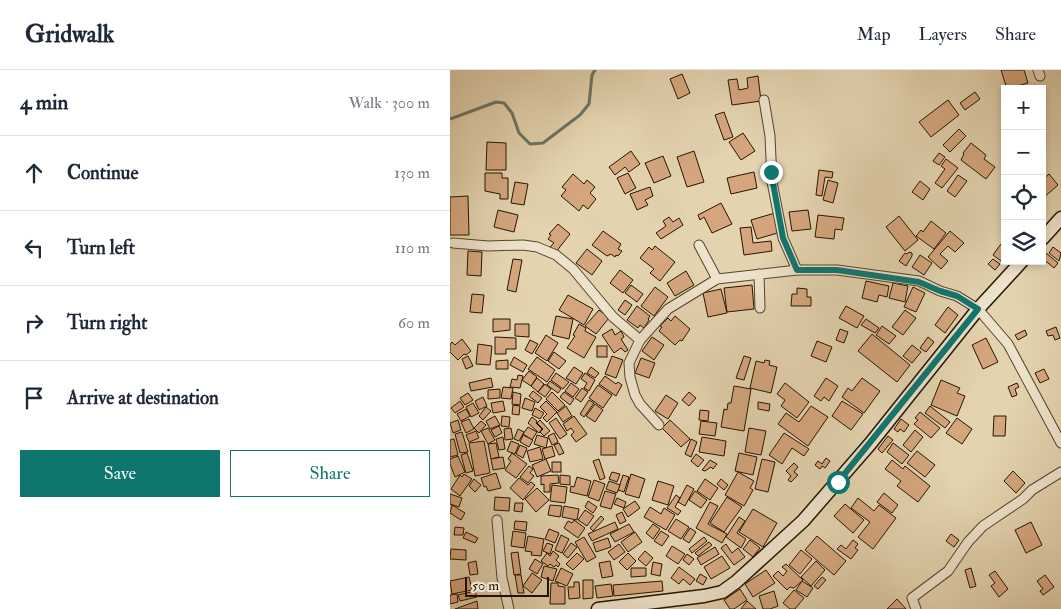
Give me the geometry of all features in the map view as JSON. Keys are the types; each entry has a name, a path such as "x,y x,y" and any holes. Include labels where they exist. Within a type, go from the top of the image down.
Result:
{"main road":[{"path":"1046,235 1061,218"},
{"path":"598,609 704,596 722,592 736,582 803,521 870,444 978,309 1018,265"}],"street":[{"path":"764,100 770,136 772,182 783,238 797,270"},
{"path":"453,243 497,246 523,245 536,247 556,255 573,269 613,317 640,340"},
{"path":"699,244 717,279"},
{"path":"659,425 640,404 630,377 629,363 640,340 668,310 717,279 797,270 837,270 919,282 957,296 978,309 1008,344 1061,443"},
{"path":"759,274 760,308"},
{"path":"916,609 912,598 948,571 968,542 983,526 1023,499 1032,490 1061,472"},
{"path":"497,520 502,578 509,609"}],"building":[{"path":"1001,70 1024,70 1028,83 1006,85"},
{"path":"682,74 690,93 678,99 670,79"},
{"path":"758,76 761,101 732,105 728,80 737,79 739,90 748,88 747,78"},
{"path":"975,92 980,99 965,110 960,103"},
{"path":"948,100 959,115 931,137 919,122"},
{"path":"724,112 733,137 724,140 715,115"},
{"path":"959,129 966,136 950,152 943,145"},
{"path":"743,133 755,151 741,160 729,142"},
{"path":"487,142 506,143 506,170 486,170"},
{"path":"971,143 986,155 984,159 995,167 986,179 961,160 963,153"},
{"path":"631,151 640,164 629,172 625,167 615,175 609,167"},
{"path":"694,151 704,182 687,187 677,157"},
{"path":"939,153 945,157 939,165 933,161"},
{"path":"663,156 671,176 654,183 645,163"},
{"path":"946,159 958,168 942,188 935,183 945,169 941,166"},
{"path":"819,170 833,172 832,178 825,177 822,196 816,195"},
{"path":"754,172 757,188 731,194 727,178"},
{"path":"485,173 502,173 502,178 508,178 508,199 500,199 500,194 485,191"},
{"path":"628,173 636,188 625,194 617,178"},
{"path":"573,174 584,184 587,180 595,187 590,193 596,199 588,209 583,205 579,211 561,196 566,190 562,187"},
{"path":"1049,174 1058,185 1046,196 1046,177"},
{"path":"958,175 967,181 955,197 947,191"},
{"path":"828,180 838,183 833,203 823,200"},
{"path":"920,181 930,189 923,200 912,192"},
{"path":"515,182 528,184 524,205 511,203"},
{"path":"650,187 653,196 645,200 648,205 637,210 630,194"},
{"path":"468,196 469,235 450,235 450,197"},
{"path":"721,203 732,224 712,233 704,217 700,220 698,215"},
{"path":"498,210 518,215 514,232 494,227"},
{"path":"808,210 811,229 792,231 789,212"},
{"path":"775,213 781,232 757,239 751,220"},
{"path":"818,215 844,218 842,230 835,229 834,239 815,237"},
{"path":"899,216 918,240 905,251 886,227"},
{"path":"669,217 673,222 679,218 683,225 661,239 656,233 666,226 663,221"},
{"path":"931,221 946,233 934,249 916,236 921,230 923,232"},
{"path":"558,224 570,234 556,252 550,247 554,243 548,239 551,235 549,234"},
{"path":"751,227 753,243 771,241 772,251 744,255 740,228"},
{"path":"603,231 621,244 618,249 622,251 618,256 616,255 615,257 611,254 607,256 592,245"},
{"path":"950,231 964,243 955,252 948,246 940,254 948,261 941,269 928,257"},
{"path":"1001,244 1001,261 993,255"},
{"path":"655,246 675,262 660,281 650,273 654,269 640,258 649,247 652,250"},
{"path":"1053,247 1061,253 1059,261 1049,253"},
{"path":"587,249 602,261 592,275 576,263"},
{"path":"468,251 482,252 481,276 467,275"},
{"path":"905,253 912,253 912,256 906,266 899,261"},
{"path":"1046,253 1058,263 1054,268 1046,261"},
{"path":"920,255 932,263 924,275 912,267"},
{"path":"513,259 522,260 516,292 507,290"},
{"path":"993,259 1000,264 995,270 988,264"},
{"path":"620,270 633,280 623,293 610,283"},
{"path":"686,271 694,285 675,296 667,283"},
{"path":"866,281 889,286 887,297 879,295 877,302 862,298"},
{"path":"893,283 908,286 905,302 889,298"},
{"path":"631,285 643,294 637,302 625,293"},
{"path":"752,285 754,309 727,312 724,288"},
{"path":"655,287 668,297 654,316 641,306"},
{"path":"913,287 925,293 916,312 904,307"},
{"path":"797,288 807,289 807,297 811,297 811,306 791,306 792,294 797,294"},
{"path":"721,289 727,313 708,317 703,293"},
{"path":"472,294 484,295 482,313 470,312"},
{"path":"568,295 593,309 584,325 559,310"},
{"path":"625,300 632,305 625,315 618,310"},
{"path":"637,306 650,316 644,328 640,325 638,328 627,320"},
{"path":"846,306 864,316 857,328 839,318"},
{"path":"948,307 958,315 945,333 935,325"},
{"path":"599,310 609,318 596,334 585,326"},
{"path":"905,310 916,318 903,335 892,327"},
{"path":"556,316 573,319 569,339 552,335"},
{"path":"675,316 690,329 682,341 680,340 675,345 659,331 662,327 660,326 668,318 671,321"},
{"path":"493,319 510,319 510,330 493,332"},
{"path":"866,319 879,328 875,333 861,325"},
{"path":"515,324 529,324 529,337 515,336"},
{"path":"579,324 586,328 585,331 596,337 584,358 567,348 575,336 573,335"},
{"path":"882,326 896,336 889,344 876,335"},
{"path":"1056,327 1060,338 1055,340 1053,335 1048,336 1046,331"},
{"path":"612,329 615,335 621,331 624,337 621,339 628,350 625,352 621,348 614,353 602,335"},
{"path":"840,329 848,332 844,343 836,340"},
{"path":"1025,330 1027,335 1018,340 1015,335"},
{"path":"872,334 910,365 897,382 858,351"},
{"path":"546,335 558,343 547,361 535,353"},
{"path":"495,337 516,338 516,349 506,349 506,354 495,354"},
{"path":"652,337 664,345 654,360 642,351"},
{"path":"928,337 934,342 926,352 920,348"},
{"path":"986,338 998,362 983,369 972,345"},
{"path":"462,339 471,351 466,355 464,354 458,360 450,352 450,345 452,342 455,345"},
{"path":"530,340 538,344 532,354 525,350"},
{"path":"817,341 832,347 826,362 811,356"},
{"path":"478,344 492,346 490,365 476,364"},
{"path":"912,345 921,352 912,363 903,356"},
{"path":"597,346 607,346 607,357 597,357"},
{"path":"554,352 566,361 559,369 548,361"},
{"path":"468,356 473,366 466,369 462,359"},
{"path":"612,356 623,360 616,378 605,374"},
{"path":"744,356 751,358 744,380 736,378"},
{"path":"514,357 527,365 523,372 510,365"},
{"path":"537,357 555,370 547,382 528,369"},
{"path":"641,358 655,363 649,378 635,373"},
{"path":"508,360 508,369 496,369 496,361"},
{"path":"765,360 770,361 769,365 777,367 771,393 750,388 756,361 764,363"},
{"path":"574,367 583,373 576,384 566,378"},
{"path":"591,367 599,373 595,378 587,373"},
{"path":"1044,369 1049,379 1040,383 1035,373"},
{"path":"529,371 537,377 531,386 522,380"},
{"path":"556,373 569,382 563,389 551,380"},
{"path":"585,373 595,380 589,391 584,388 587,383 581,379"},
{"path":"518,375 523,376 520,388 510,387 512,379 517,380"},
{"path":"605,376 616,384 618,382 622,385 616,396 599,384"},
{"path":"491,378 493,387 471,391 469,383"},
{"path":"537,378 544,384 538,392 531,386"},
{"path":"826,378 838,386 829,401 824,397 821,401 814,396"},
{"path":"862,378 880,391 864,413 842,397 848,388 852,391"},
{"path":"941,380 960,388 957,393 965,396 957,416 931,405"},
{"path":"550,381 561,389 558,393 547,385"},
{"path":"571,383 579,389 573,397 565,391"},
{"path":"785,383 809,402 797,418 781,406 785,400 777,394"},
{"path":"1017,383 1019,387 1015,389 1017,395 1012,397 1008,387"},
{"path":"545,384 551,389 545,397 538,392"},
{"path":"598,385 612,395 603,408 589,398"},
{"path":"734,386 751,389 744,431 721,427 724,409 727,410 728,403 731,403"},
{"path":"503,387 513,388 511,399 501,398"},
{"path":"582,388 588,392 581,402 575,398"},
{"path":"500,389 500,398 488,399 488,390"},
{"path":"533,391 542,398 538,403 529,396"},
{"path":"513,392 521,394 520,405 512,404"},
{"path":"552,392 565,405 558,411 546,399"},
{"path":"564,392 574,399 570,405 560,397"},
{"path":"689,392 696,398 689,406 682,400"},
{"path":"468,393 473,400 465,405 460,398"},
{"path":"666,395 678,403 668,419 655,411"},
{"path":"483,397 487,406 479,410 475,401"},
{"path":"525,398 535,402 532,411 522,408"},
{"path":"589,400 594,403 584,417 580,414"},
{"path":"460,401 464,407 455,413 451,408"},
{"path":"503,401 505,411 493,413 491,403"},
{"path":"546,401 557,412 547,422 543,418 547,414 540,407"},
{"path":"842,401 863,414 851,430 832,416"},
{"path":"758,402 770,404 769,411 758,409"},
{"path":"473,403 479,413 471,417 466,407"},
{"path":"595,404 603,410 595,422 586,416"},
{"path":"513,405 520,406 519,415 512,414"},
{"path":"566,406 572,416 563,422 557,413"},
{"path":"811,406 828,417 808,446 778,424 786,413 799,422"},
{"path":"930,406 950,422 945,428 925,413"},
{"path":"486,407 491,411 483,420 479,416"},
{"path":"535,408 544,413 540,419 532,415"},
{"path":"466,409 470,416 461,421 457,414"},
{"path":"700,410 709,411 708,421 699,420"},
{"path":"920,412 940,428 931,438 914,424 918,420 915,418"},
{"path":"495,416 500,425 490,429 486,421"},
{"path":"502,416 510,417 509,427 501,426"},
{"path":"574,416 587,434 576,442 571,435 574,432 571,428 567,431 563,424"},
{"path":"994,416 1006,416 1005,436 993,436"},
{"path":"532,417 542,429 539,433 528,423"},
{"path":"556,418 567,434 560,439 549,423"},
{"path":"957,418 972,429 962,444 946,433"},
{"path":"469,419 474,429 466,433 461,422"},
{"path":"901,419 909,425 904,432 900,429 898,432 894,429"},
{"path":"458,420 461,430 453,433 450,423"},
{"path":"540,420 550,431 544,436 540,432 543,429 537,423"},
{"path":"670,420 690,439 681,447 662,428"},
{"path":"481,421 486,425 479,433 474,428"},
{"path":"701,421 717,423 715,436 699,434"},
{"path":"499,426 502,433 495,437 491,430"},
{"path":"528,427 537,432 532,440 523,434"},
{"path":"488,428 495,440 488,444 481,431"},
{"path":"511,428 513,439 505,440 504,429"},
{"path":"749,428 766,431 761,455 745,452"},
{"path":"518,429 524,432 519,441 514,439"},
{"path":"915,430 923,437 911,452 903,445"},
{"path":"476,431 479,438 469,442 466,435"},
{"path":"462,432 468,452 460,453 455,434"},
{"path":"554,433 558,442 552,445 548,436"},
{"path":"784,433 809,449 804,456 792,448 782,464 769,455"},
{"path":"523,435 533,440 529,447 520,442"},
{"path":"537,435 548,438 546,448 534,444"},
{"path":"888,436 893,440 882,453 878,449"},
{"path":"503,437 505,449 499,450 496,439"},
{"path":"702,437 726,441 724,456 699,452"},
{"path":"601,438 616,438 616,455 601,455"},
{"path":"454,439 458,455 450,457 450,440"},
{"path":"691,439 697,442 691,457 685,454"},
{"path":"484,441 490,473 475,476 469,443"},
{"path":"511,441 519,444 515,454 507,451"},
{"path":"496,443 499,457 491,459 488,444"},
{"path":"559,443 564,453 559,455 554,445"},
{"path":"893,443 909,455 902,464 887,452"},
{"path":"520,445 527,448 523,458 516,454"},
{"path":"552,446 555,456 545,459 542,449"},
{"path":"540,447 543,459 530,462 527,451"},
{"path":"917,451 935,465 925,477 907,463"},
{"path":"467,453 473,471 466,473 461,455"},
{"path":"512,453 527,464 516,478 505,470 511,461 508,459"},
{"path":"739,453 757,457 753,475 735,471"},
{"path":"696,454 704,460 698,467 691,461"},
{"path":"458,456 465,472 455,477 450,459"},
{"path":"503,457 505,468 493,470 491,459"},
{"path":"826,458 830,461 825,468 822,466 820,469 815,465 818,461 822,464"},
{"path":"546,459 551,471 537,477 532,465"},
{"path":"599,459 605,478 600,480 593,461"},
{"path":"762,459 775,462 768,492 755,489"},
{"path":"710,460 717,464 713,469 711,467 705,471 702,470"},
{"path":"892,460 903,469 905,466 930,486 918,502 897,486 901,481 885,469"},
{"path":"552,462 561,462 561,472 552,472"},
{"path":"794,463 798,467 794,472 798,475 791,482 788,480 791,476 786,471"},
{"path":"529,466 533,469 530,473 534,476 528,483 520,477"},
{"path":"1013,471 1025,483 1016,493 1004,481"},
{"path":"612,472 620,474 617,482 609,479"},
{"path":"738,472 754,481 750,488 753,490 744,506 725,495"},
{"path":"496,473 501,488 488,491 486,486 484,487 481,478"},
{"path":"464,474 472,479 460,496 451,489 460,475 462,477"},
{"path":"631,474 645,479 639,498 625,494"},
{"path":"558,475 559,483 550,484 550,492 544,492 544,484 541,485 541,476"},
{"path":"560,475 570,476 570,485 560,484"},
{"path":"623,475 629,477 624,492 618,490"},
{"path":"577,477 591,481 587,496 570,492 571,486 574,487"},
{"path":"519,478 528,485 531,482 535,485 523,500 510,488"},
{"path":"474,479 481,485 475,492 469,486"},
{"path":"705,479 718,488 710,500 697,491"},
{"path":"721,479 728,485 724,490 717,484"},
{"path":"594,480 605,484 599,501 588,497"},
{"path":"609,481 620,485 617,493 606,489"},
{"path":"658,481 674,486 668,505 652,500"},
{"path":"552,485 567,487 565,503 550,501"},
{"path":"687,485 694,489 685,506 678,502"},
{"path":"537,488 549,500 536,512 525,499"},
{"path":"605,491 616,494 611,509 600,506"},
{"path":"695,491 707,500 701,508 689,500"},
{"path":"884,493 898,505 892,513 877,502"},
{"path":"450,494 462,498 459,507 450,504"},
{"path":"676,495 680,498 675,507 681,511 678,515 667,508"},
{"path":"495,497 510,498 509,511 494,510"},
{"path":"727,497 742,507 724,532 710,523"},
{"path":"617,498 626,502 624,508 614,504"},
{"path":"858,498 874,511 879,505 896,518 873,549 858,537 870,522 851,508"},
{"path":"588,501 597,507 593,513 585,507"},
{"path":"635,501 640,508 628,517 623,509"},
{"path":"710,502 718,506 708,524 727,534 722,543 696,528"},
{"path":"515,503 523,503 522,512 514,511"},
{"path":"845,504 864,520 853,533 834,516"},
{"path":"452,505 465,513 461,520 450,513"},
{"path":"550,505 562,506 560,517 548,515"},
{"path":"564,506 579,509 577,520 562,517"},
{"path":"650,507 661,514 664,508 675,515 666,530 644,517"},
{"path":"753,509 777,523 763,547 739,532"},
{"path":"585,510 594,516 587,526 578,520"},
{"path":"622,512 626,521 620,524 616,515"},
{"path":"601,516 604,519 593,531 590,528"},
{"path":"739,517 745,521 737,533 746,539 741,548 726,537"},
{"path":"676,519 689,527 681,539 668,531"},
{"path":"574,520 585,528 578,538 564,528 568,521 572,523"},
{"path":"515,521 527,522 526,531 514,529"},
{"path":"615,522 618,529 592,541 588,534"},
{"path":"1031,522 1042,545 1026,553 1015,530"},
{"path":"629,524 634,532 615,542 610,534"},
{"path":"653,524 660,529 653,539 646,533"},
{"path":"455,527 464,528 463,535 454,535"},
{"path":"690,528 696,532 689,543 683,539"},
{"path":"549,529 559,533 555,543 545,539"},
{"path":"513,531 526,533 524,548 511,546"},
{"path":"661,531 669,536 662,546 654,541"},
{"path":"466,532 478,538 475,543 463,538"},
{"path":"635,532 642,542 628,552 621,542"},
{"path":"951,534 959,540 954,547 946,541"},
{"path":"561,535 569,539 562,553 555,550"},
{"path":"528,536 544,539 541,556 531,555 532,552 525,551"},
{"path":"817,536 846,561 834,575 805,550"},
{"path":"584,537 596,557 587,562 575,542"},
{"path":"704,537 707,541 692,553 689,549"},
{"path":"608,538 611,547 596,552 593,543"},
{"path":"750,540 760,548 753,557 743,549"},
{"path":"853,540 858,544 855,548 858,550 851,559 837,549 841,545 846,549"},
{"path":"709,542 712,545 698,556 695,553"},
{"path":"547,543 553,545 550,554 543,551"},
{"path":"571,543 577,547 568,558 563,554"},
{"path":"619,544 625,552 614,560 608,552"},
{"path":"726,544 732,553 738,548 745,557 734,565 721,548"},
{"path":"672,546 685,554 678,564 666,556"},
{"path":"715,547 719,554 701,565 697,558"},
{"path":"451,549 466,550 466,560 450,559"},
{"path":"801,550 812,559 800,574 789,565"},
{"path":"553,551 559,556 556,560 560,564 558,567 550,564 548,566 541,561 547,553 550,556"},
{"path":"645,551 653,558 646,566 638,559"},
{"path":"518,552 521,574 514,575 511,553"},
{"path":"577,553 584,559 573,570 566,564"},
{"path":"628,553 636,561 627,570 619,562"},
{"path":"687,554 694,559 689,565 683,560"},
{"path":"722,556 730,568 711,579 704,567"},
{"path":"535,559 543,564 537,574 529,569"},
{"path":"476,561 478,574 470,575 468,563"},
{"path":"610,561 613,576 602,578 599,563"},
{"path":"816,561 825,570 811,586 801,577"},
{"path":"653,562 662,564 660,576 651,574"},
{"path":"786,564 803,580 794,588 790,587 787,590 773,576 778,571 783,576 787,571 782,567"},
{"path":"544,566 557,569 553,581 541,577"},
{"path":"679,567 695,579 690,585 683,579 679,584 671,578"},
{"path":"561,568 573,574 567,586 555,581"},
{"path":"631,568 646,568 646,576 631,577"},
{"path":"971,568 976,586 970,588 965,570"},
{"path":"766,570 775,583 753,597 745,584"},
{"path":"995,571 1008,589 999,597 991,586 995,583 989,575"},
{"path":"532,573 542,580 532,593 523,586"},
{"path":"700,574 707,578 703,585 696,581"},
{"path":"515,575 521,575 524,593 518,593"},
{"path":"1045,575 1054,587 1043,595 1040,591 1043,589 1037,581"},
{"path":"469,577 472,590 452,594 450,581"},
{"path":"822,577 826,580 818,589 814,586"},
{"path":"583,580 593,580 593,598 583,599"},
{"path":"662,581 663,591 614,596 613,585"},
{"path":"802,581 813,588 807,597 796,590"},
{"path":"574,582 579,582 580,598 569,599 568,587 574,587"},
{"path":"551,583 558,583 558,586 565,587 565,604 550,604"},
{"path":"611,584 613,596 597,598 595,586"},
{"path":"740,589 747,600 734,609 730,609 724,600"},
{"path":"794,590 804,598 795,609 790,609 783,603"},
{"path":"475,591 477,597 460,601 458,595"},
{"path":"774,591 778,606 763,609 759,596"},
{"path":"457,594 458,602 450,604 450,595"},
{"path":"897,599 906,609 887,609"},
{"path":"477,601 478,609 455,609"},
{"path":"747,601 756,609 741,609"}],"waterway":[{"path":"450,119 496,102 504,103 512,113 519,133 530,144 543,143 580,115 589,104 592,75 595,70"}],"route":[{"path":"771,172 783,238 797,270 837,270 919,282 957,296 978,309 838,482"}]}
